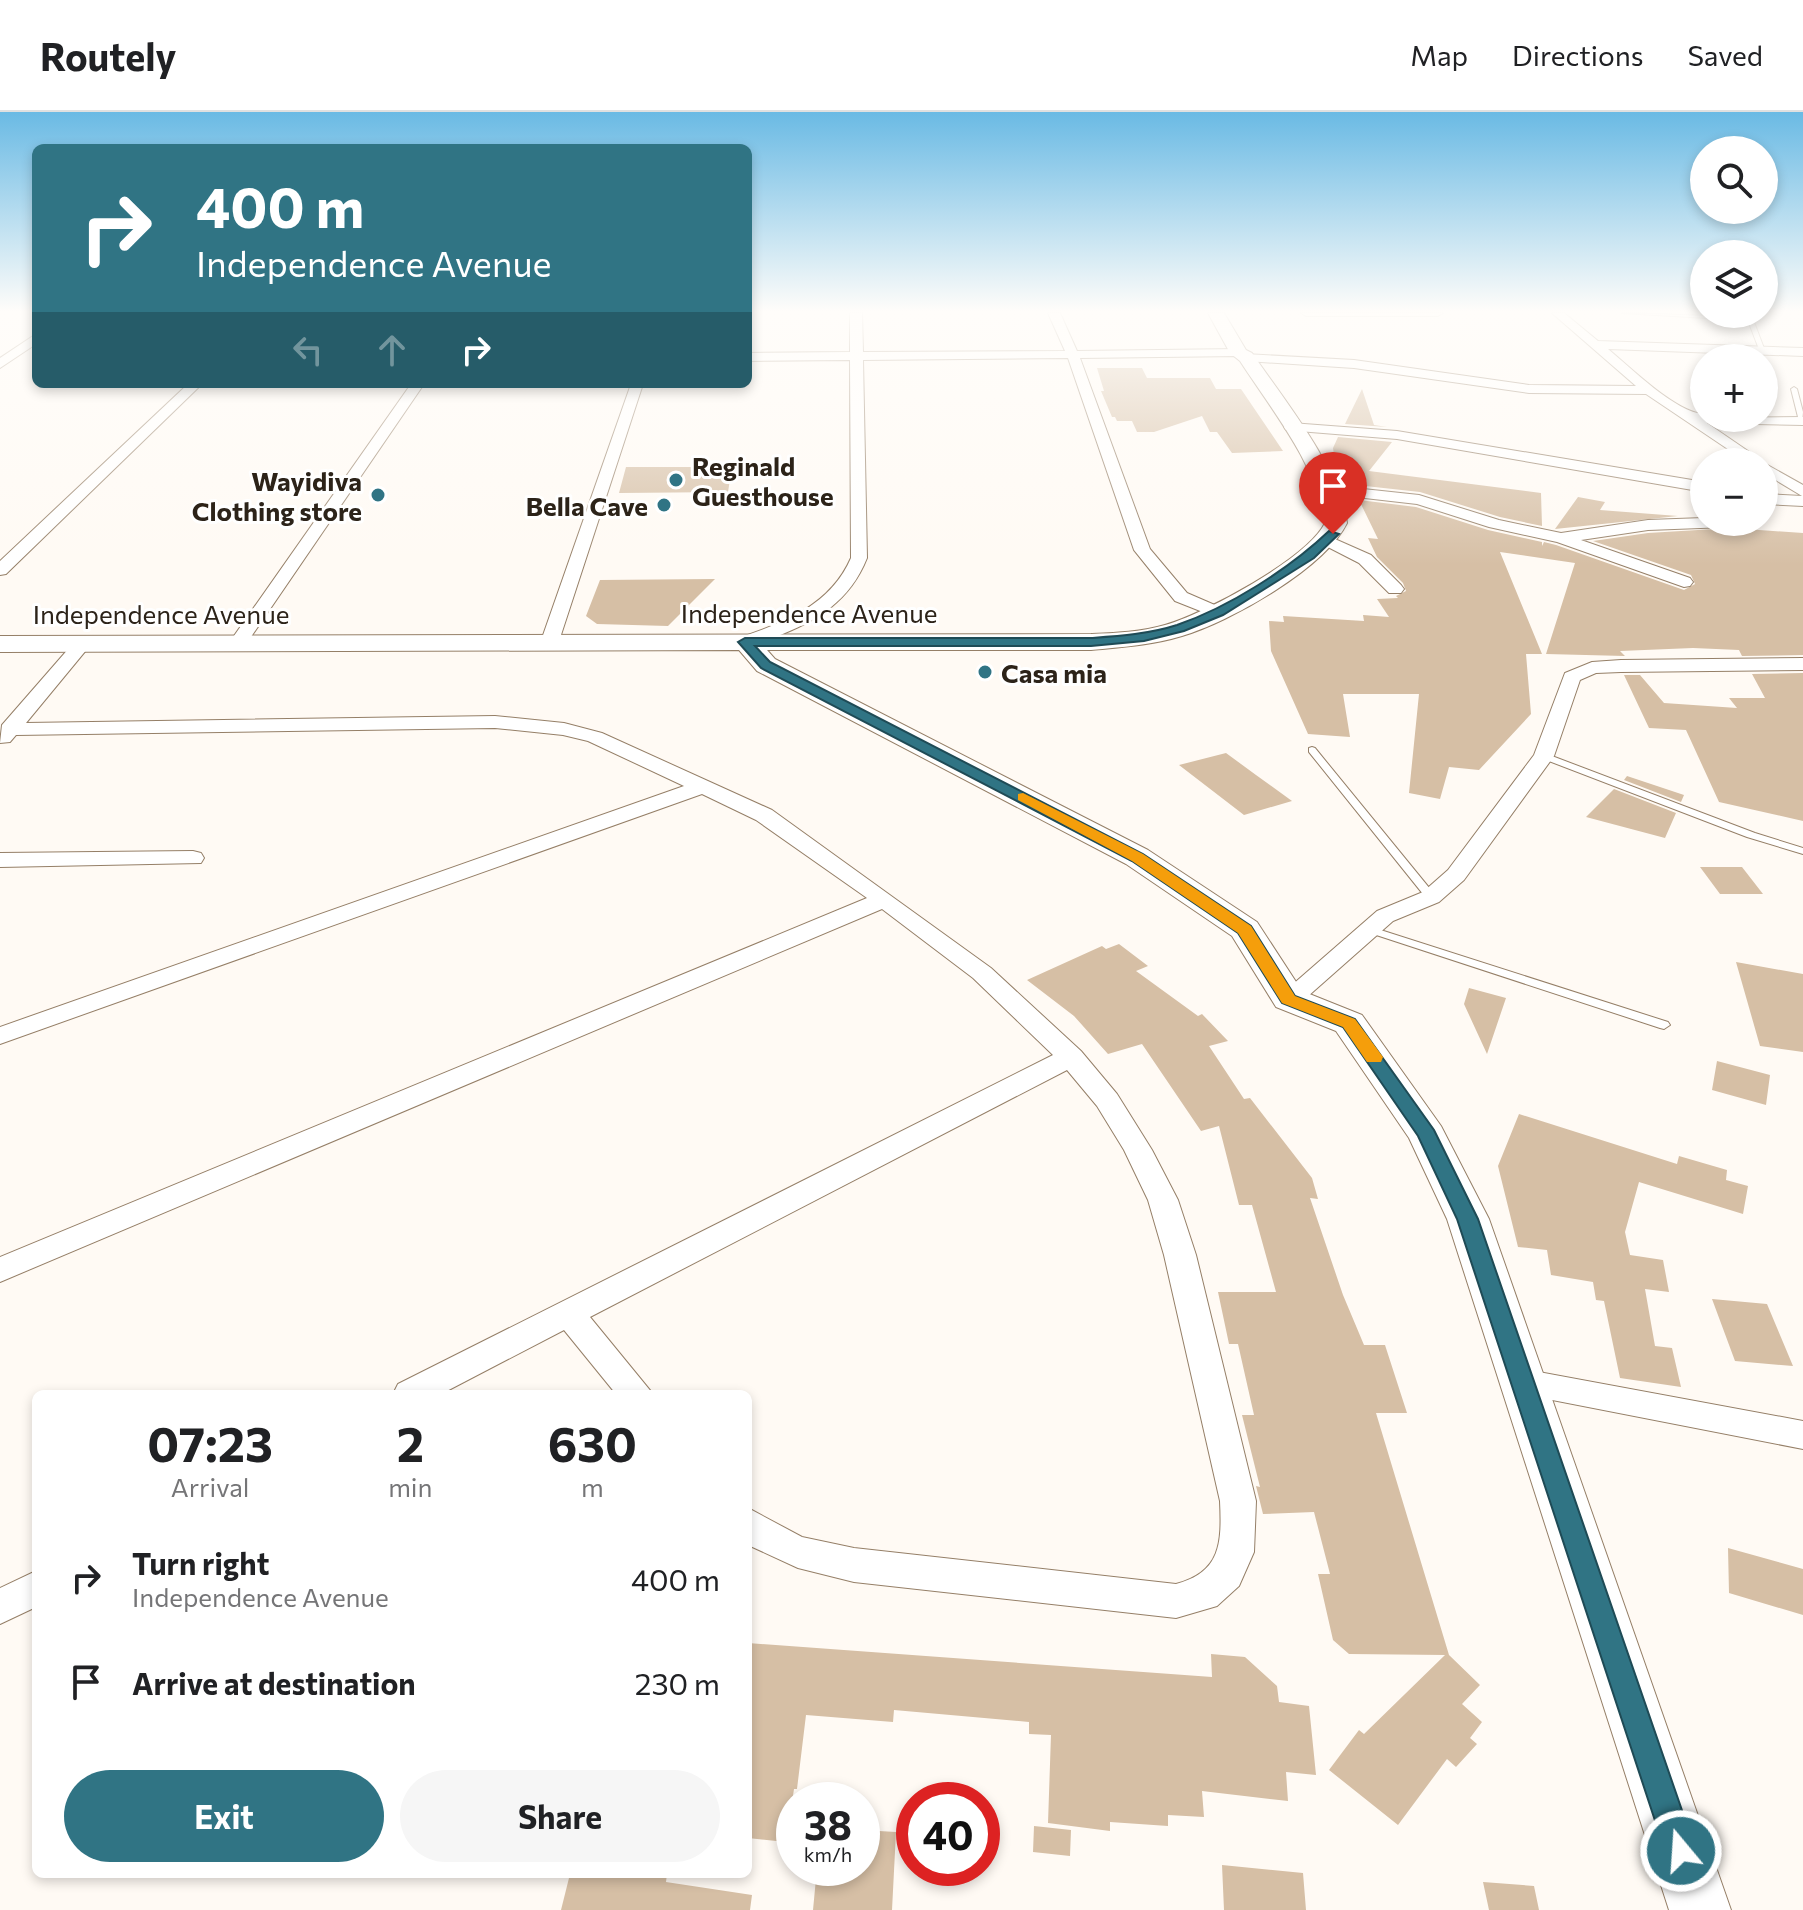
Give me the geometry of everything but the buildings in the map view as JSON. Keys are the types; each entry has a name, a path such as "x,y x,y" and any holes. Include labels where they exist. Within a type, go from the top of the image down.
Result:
{"street":[{"path":"0,570 182,397"},
{"path":"238,643 409,397"},
{"path":"550,641 633,397"},
{"path":"856,397 859,558 856,569 839,593 811,614 793,625 745,642 766,665 1137,857 1245,929 1289,999 1349,1023 1427,1135 1468,1219 1700,1910"},
{"path":"1088,397 1142,550 1181,597 1218,613"},
{"path":"1271,397 1326,490 1336,522 1328,541 1365,559 1395,589"},
{"path":"1660,397 1690,417"},
{"path":"1778,420 1803,421"},
{"path":"1291,427 1397,435 1690,485"},
{"path":"1713,432 1736,448"},
{"path":"1778,474 1796,483 1803,492"},
{"path":"1326,490 1419,500 1495,524 1561,538 1684,582"},
{"path":"1778,500 1803,501"},
{"path":"1561,538 1648,525 1690,523"},
{"name":"Independence Avenue","path":"0,644 1091,642 1165,633 1218,613 1310,556 1328,541"},
{"path":"4,736 83,643"},
{"path":"1289,999 1385,916 1431,897 1456,875 1544,756 1561,716 1572,677 1583,671 1621,666 1803,664"},
{"path":"4,736 530,724 595,737 764,815 884,899 982,973 1071,1057 1107,1100 1138,1150 1163,1200 1180,1255 1238,1501 1241,1535 1235,1556 1223,1577 1205,1594 1176,1601 869,1567 809,1557 776,1545 752,1527"},
{"path":"0,1036 705,786"},
{"path":"0,860 193,858"},
{"path":"0,1270 884,899"},
{"path":"418,1390 1071,1057"},
{"path":"567,1312 633,1390"},
{"path":"1523,1382 1803,1435"},
{"path":"0,1607 32,1590"}],"lane":[{"path":"1796,397 1803,421"},
{"path":"1312,750 1431,897"},
{"path":"1544,756 1751,835 1803,851"},
{"path":"1368,929 1664,1025"}],"slow traffic":[{"path":"1023,797 1137,857 1245,929 1289,999 1349,1023 1374,1057"}],"place":[{"name":"Reginald Guesthouse","path":"676,480"},
{"name":"Wayidiva Clothing store","path":"378,495"},
{"name":"Bella Cave","path":"664,505"},
{"name":"Casa mia","path":"985,672"}],"route":[{"path":"1333,534 1310,556 1218,613 1165,633 1144,637 1091,642 745,642 766,665 1137,857 1245,929 1289,999 1349,1023 1427,1135 1468,1219 1681,1851"}]}
